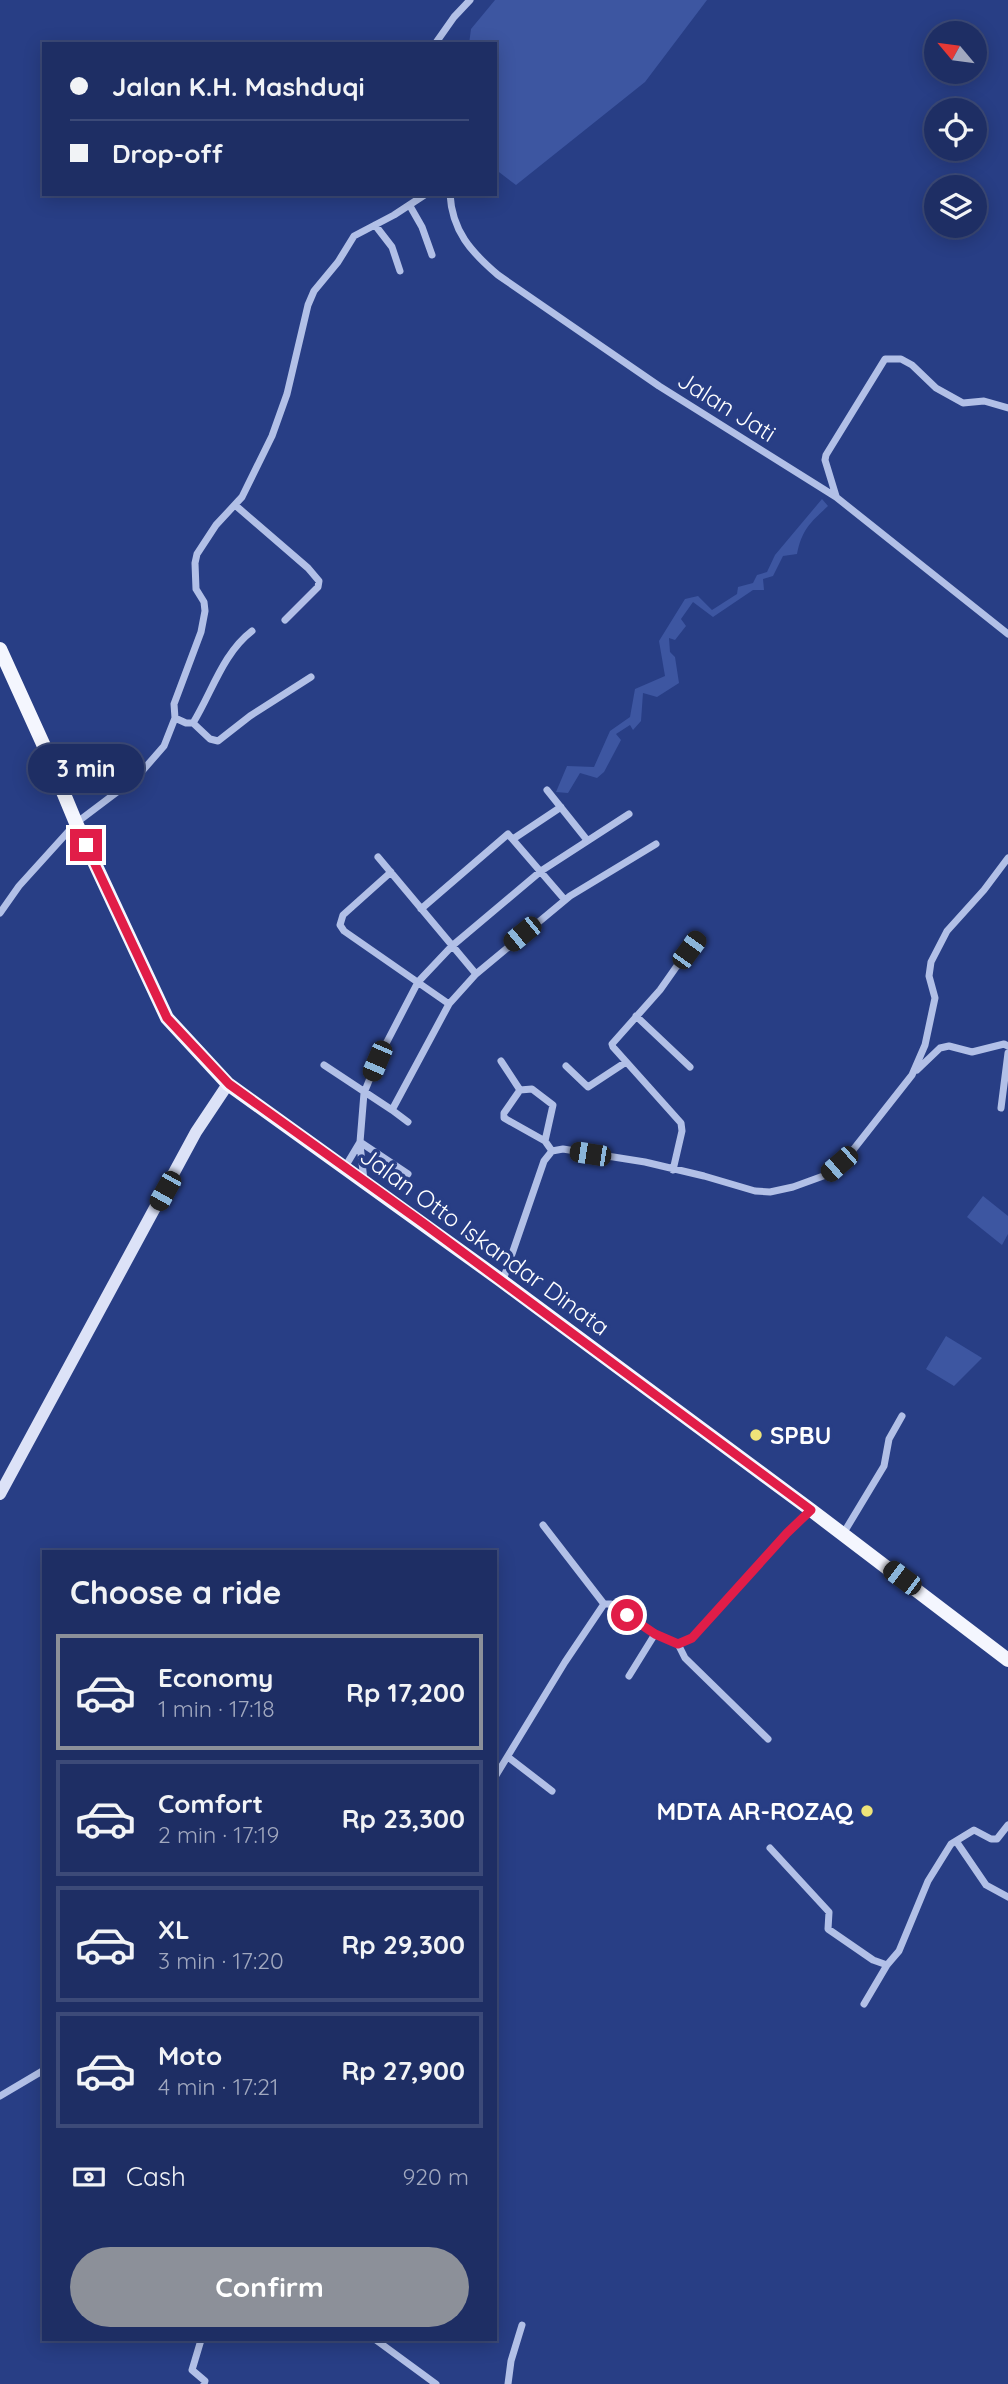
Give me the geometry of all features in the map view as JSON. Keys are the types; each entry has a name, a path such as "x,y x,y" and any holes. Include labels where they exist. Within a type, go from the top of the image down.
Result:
{"main road":[{"name":"Jalan Otto Iskandar Dinata","path":"0,649 76,823 167,1018 229,1084 502,1281 1008,1660"}],"street":[{"path":"436,42 470,0"},
{"path":"0,913 19,886 76,823 137,777 164,746 175,718 174,704 201,632 205,611 204,602 196,589 197,554 216,525 235,505 263,456 279,418 314,291 338,262 354,236 423,196"},
{"name":"Jalan Jati","path":"450,196 451,213 460,235 474,254 498,275 659,386 833,495 1008,634"},
{"path":"410,205 422,227 432,256"},
{"path":"375,225 392,247 400,271"},
{"path":"833,495 826,455 886,359 901,359 912,365 936,388 963,404 984,401 1008,408"},
{"path":"235,505 318,581 318,587 285,620"},
{"path":"193,723 231,651 252,631"},
{"path":"175,718 193,723 210,739 218,741 250,716 311,677"},
{"path":"547,790 587,840"},
{"path":"513,839 561,807"},
{"path":"364,1180 360,1143 364,1093 377,1061 418,982 452,946 541,871 629,814"},
{"path":"421,909 506,835 513,839 565,900"},
{"path":"392,1110 449,1004 476,974 565,900 656,844"},
{"path":"378,857 476,974"},
{"path":"912,1075 925,1045 935,998 929,976 930,962 947,931 984,890 1008,858"},
{"path":"391,872 343,915 340,925 449,1004"},
{"path":"673,1170 682,1131 681,1123 612,1044 660,990 698,936"},
{"path":"636,1016 690,1067"},
{"path":"502,1281 544,1161 552,1151 563,1149 645,1162 755,1191 770,1192 812,1182 826,1175 853,1150 912,1075 940,1048 948,1046 972,1052 1004,1044 1008,1046"},
{"path":"1001,1108 1008,1053"},
{"path":"501,1061 520,1090"},
{"path":"566,1066 588,1087 626,1062"},
{"path":"324,1065 408,1122"},
{"path":"0,1494 196,1132 229,1084"},
{"path":"545,1141 553,1105 532,1089 520,1090 504,1112 504,1118 545,1141 552,1151"},
{"path":"345,1167 360,1143"},
{"path":"360,1143 408,1174"},
{"path":"843,1534 884,1466 886,1446 902,1416"},
{"path":"678,1644 692,1638 811,1510"},
{"path":"543,1525 604,1604"},
{"path":"604,1604 611,1604 655,1634 678,1644 685,1658 768,1739"},
{"path":"497,1774 604,1604"},
{"path":"629,1676 655,1634"},
{"path":"508,1757 552,1791"},
{"path":"864,2004 887,1965 899,1951 928,1881 951,1844 974,1830 994,1840 1008,1825"},
{"path":"956,1841 986,1885 1008,1897"},
{"path":"770,1848 829,1912 828,1929 873,1960 887,1965"},
{"path":"0,2096 42,2071"},
{"path":"508,2384 511,2361 522,2325"},
{"path":"201,2341 192,2370 205,2381 204,2384"},
{"path":"377,2341 436,2384"}],"shaded area":[{"path":"495,0 707,0 645,82 516,185 497,171 497,42 469,42 471,29"},
{"path":"822,499 828,506 808,527 797,554 783,556 773,576 763,579 764,590 753,590 713,617 693,602 681,619 686,626 675,640 669,638 679,683 657,697 643,693 641,721 633,730 630,725 616,734 621,740 604,772 597,778 580,773 568,793 556,792 567,766 594,767 610,731 630,717 635,689 665,676 659,641 685,599 698,596 712,610 737,594 738,587 753,583 757,575 767,572 775,555"},
{"path":"983,1196 1008,1216 1008,1234 1002,1245 967,1217"},
{"path":"946,1336 982,1358 954,1386 926,1369"}],"place":[{"name":"SPBU","path":"756,1435"},
{"name":"MDTA AR-ROZAQ","path":"867,1811"}],"route":[{"path":"86,845 167,1018 229,1084 423,1223 811,1510 692,1638 678,1644 655,1634 627,1615"}]}
